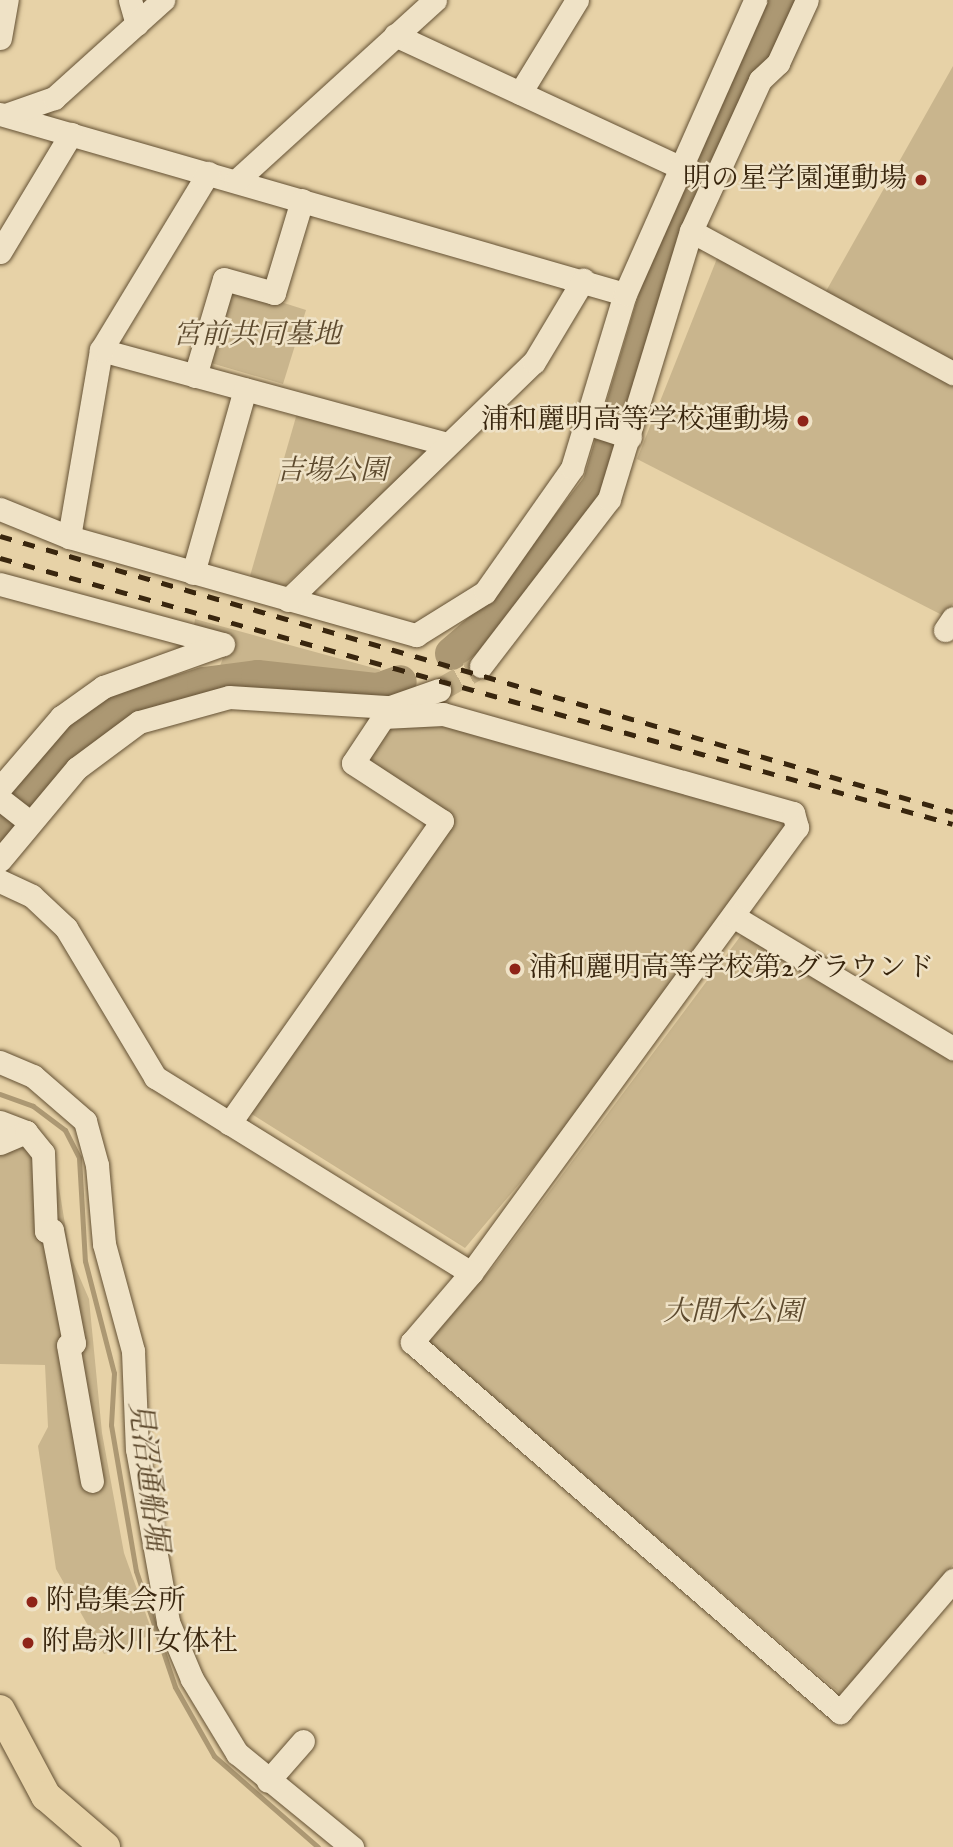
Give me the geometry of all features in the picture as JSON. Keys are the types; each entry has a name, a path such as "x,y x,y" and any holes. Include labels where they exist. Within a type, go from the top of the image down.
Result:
{"main road":[{"path":"0,1710 46,1796 104,1847"}],"street":[{"path":"0,38 7,0"},
{"path":"130,0 137,24"},
{"path":"2,114 54,98 163,0"},
{"path":"236,181 435,0"},
{"path":"520,93 577,0"},
{"path":"0,509 69,537 416,635 485,592 538,523 590,424 625,294 677,166 755,0"},
{"path":"481,666 609,499 691,231 760,80 778,63 807,0"},
{"path":"395,36 677,166"},
{"path":"2,114 583,279 625,294"},
{"path":"0,252 71,134"},
{"path":"69,537 101,350 208,173"},
{"path":"195,376 224,279 274,293 302,200"},
{"path":"691,231 953,373"},
{"path":"288,600 446,444 534,362 583,279"},
{"path":"101,350 446,444"},
{"path":"193,573 245,389"},
{"path":"590,424 629,437"},
{"path":"0,584 223,644 103,687 61,717 0,788"},
{"path":"229,1124 442,821 353,763 387,712 439,690"},
{"path":"0,860 28,821 98,749 139,722 240,697 387,712 443,714 793,813 797,827 733,916 471,1273 412,1342 840,1712 953,1580"},
{"path":"0,799 28,821"},
{"path":"0,881 32,896 66,928 155,1077 471,1273"},
{"path":"733,916 953,1048"},
{"path":"0,1062 33,1076 85,1121 97,1165 104,1244 133,1351 137,1449 168,1622 208,1715 268,1781 352,1847"},
{"path":"0,1122 26,1132 43,1153 46,1231 52,1230 74,1343 68,1345 92,1481"},
{"path":"0,1143 26,1132"},
{"path":"268,1781 303,1741"}],"green space":[{"name":"明の星学園運動場","path":"953,66 953,361 825,293"},
{"name":"浦和麗明高等学校運動場","path":"718,256 953,383 953,604 944,616 637,459"},
{"name":"宮前共同墓地","path":"234,287 306,310 283,384 211,363 207,357 226,292"},
{"name":"吉場公園","path":"298,410 422,444 423,456 283,587 250,576"},
{"path":"195,619 381,670 374,675 220,666 230,639 194,627"},
{"name":"浦和麗明高等学校第2グラウンド","path":"390,724 451,724 783,819 786,825 547,1151 465,1248 250,1113 454,818 368,764 364,756"},
{"name":"大間木公園","path":"742,934 953,1060 953,1565 841,1694 427,1342 494,1266"},
{"path":"0,1116 33,1130 55,1163 70,1255 89,1299 102,1433 124,1553 153,1634 104,1654 56,1569 38,1446 48,1427 45,1365 0,1364"}],"waterway":[{"path":"451,653 500,611 598,485 684,199 778,0"},
{"path":"0,829 55,755 108,713 203,683 257,676 377,689 400,681"},
{"name":"見沼通船堀","path":"0,1094 33,1106 65,1130 79,1158 85,1261 114,1373 111,1425 136,1571 175,1687 214,1756 318,1847"}],"tunnel":[{"path":"439,690 481,666"}],"railway":[{"path":"0,536 953,812"},
{"path":"0,558 953,824"}],"place":[{"name":"明の星学園運動場","path":"921,180"},
{"name":"浦和麗明高等学校運動場","path":"803,421"},
{"name":"浦和麗明高等学校第2グラウンド","path":"515,969"},
{"name":"附島集会所","path":"32,1602"},
{"name":"附島氷川女体社","path":"28,1643"}]}
